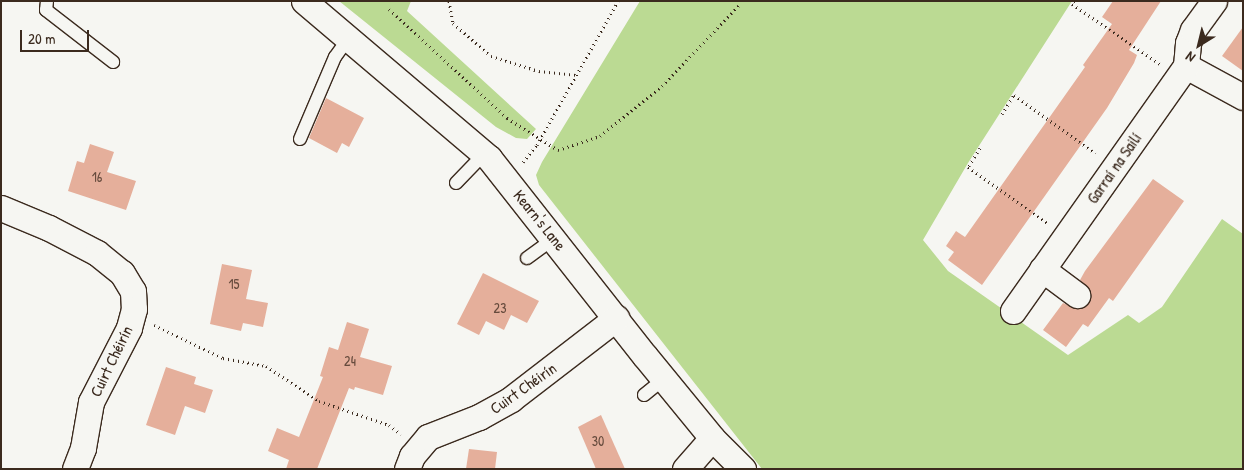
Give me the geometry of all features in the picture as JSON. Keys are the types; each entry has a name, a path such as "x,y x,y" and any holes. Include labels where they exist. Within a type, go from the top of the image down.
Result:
{"street":[{"name":"Kearn's Lane","path":"304,1 485,153 555,238 712,438 744,469"},
{"name":"Garraí na Sailí","path":"1012,311 1182,71 1193,30 1214,1"},
{"path":"1182,71 1243,97"},
{"name":"Cuirt Chéirín","path":"1,208 75,240 113,264 133,291 132,317 118,351 91,402 83,448 75,469"},
{"path":"1042,269 1078,295"},
{"name":"Cuirt Chéirín","path":"406,469 419,446 440,430 479,416 511,399 616,318"},
{"path":"685,469 712,438"}],"lane":[{"path":"47,1 46,10 113,62"},
{"path":"300,139 335,57 349,38"},
{"path":"456,183 485,153"},
{"path":"528,258 555,238"},
{"path":"644,395 664,379"}],"path":[{"path":"449,1 453,23 491,56 539,71 576,75"},
{"path":"508,180 539,141 618,1"},
{"path":"1074,1 1072,4 1182,71"},
{"path":"389,9 507,118 539,141 558,150 600,136 662,86 740,4"},
{"path":"1002,114 1014,95 1114,167"},
{"path":"980,148 968,167 1065,236"},
{"path":"132,317 223,358 266,366 319,402 389,425 419,446"}],"green space":[{"path":"339,1 411,1 407,11 536,129 527,139 516,138 496,127"},
{"path":"640,1 1072,1 968,163 923,240 948,271 1068,355 1128,315 1139,323 1162,307 1222,219 1243,234 1243,469 762,469 539,185 536,175 542,162"}],"building":[{"path":"1113,1 1161,1 1129,50 1137,55 1134,63 1107,108 982,285 948,260 954,252 946,246 956,231 965,237 1085,67 1083,65 1112,24 1102,17"},
{"path":"1243,27 1243,71 1222,56"},
{"path":"326,98 364,118 349,147 342,143 337,153 309,138"},
{"path":"90,144 114,152 107,172 136,181 126,210 68,191 77,161 84,163"},
{"path":"1153,179 1184,201 1113,301 1109,298 1088,327 1083,324 1066,347 1043,330 1063,303 1076,309 1089,303 1090,290 1080,280"},
{"path":"222,264 252,270 246,299 268,303 263,327 243,323 241,331 210,324"},
{"path":"483,273 539,301 527,323 511,315 504,330 486,321 479,335 457,324"},
{"path":"347,322 369,329 360,357 392,366 383,395 355,387 354,390 349,388 317,469 286,469 289,460 268,451 277,428 299,437 323,377 320,376 329,347 338,350"},
{"path":"166,367 196,377 194,384 213,390 205,413 185,406 175,435 146,425"},
{"path":"601,415 625,469 596,469 578,427"},
{"path":"469,449 497,452 495,469 466,469"}]}
